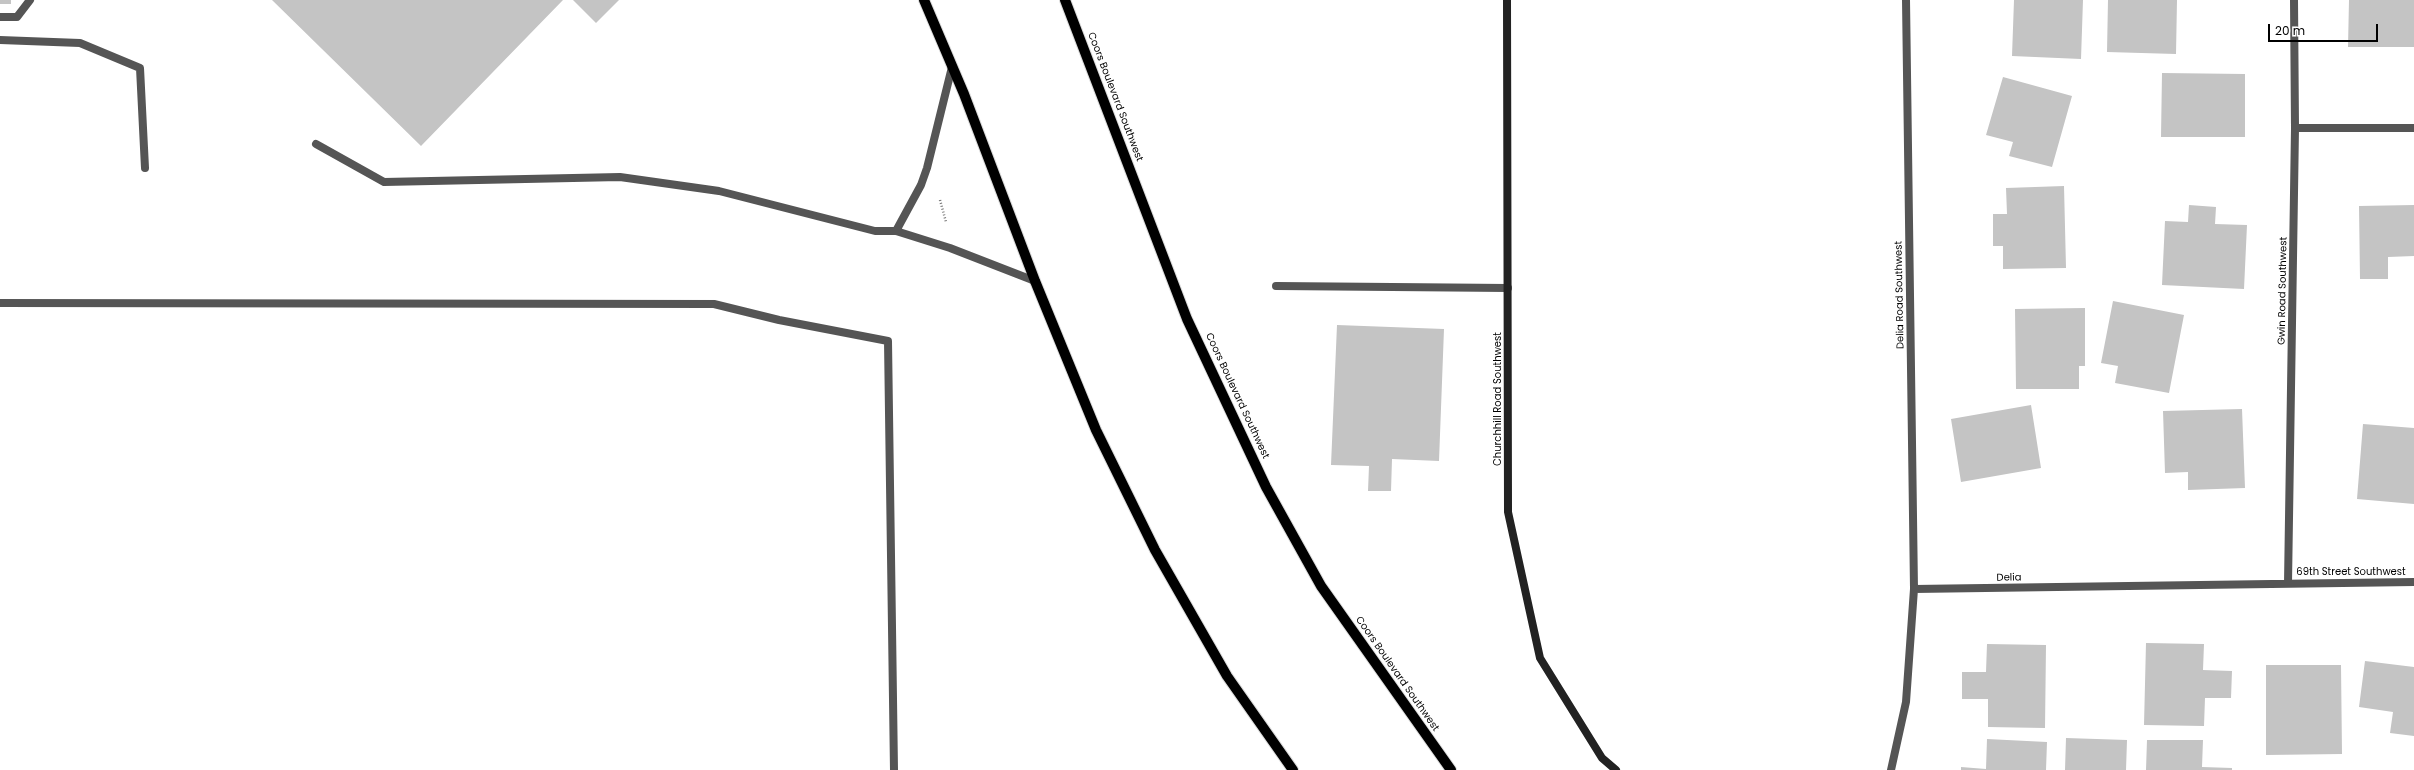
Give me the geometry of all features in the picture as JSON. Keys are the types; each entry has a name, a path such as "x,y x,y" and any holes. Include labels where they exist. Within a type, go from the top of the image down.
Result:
{"main road":[{"path":"924,0 952,67 1035,281 1096,430 1155,550 1227,676 1293,770"},
{"name":"Coors Boulevard Southwest","path":"1065,0 1187,319 1266,487 1321,586 1450,770"}],"street":[{"path":"0,17 17,17 30,0"},
{"name":"Churchhill Road Southwest","path":"1507,0 1508,512 1540,658 1602,758 1616,770"},
{"name":"Delia Road Southwest","path":"1906,0 1914,589"},
{"name":"Gwin Road Southwest","path":"2288,583 2295,128 2294,0"},
{"path":"0,40 80,43 140,68 145,168"},
{"path":"896,231 921,185 927,168 952,67"},
{"path":"2295,128 2414,128"},
{"path":"316,144 384,182 620,176 719,191 875,231 896,231 950,248 1035,281"},
{"path":"1276,286 1508,288"},
{"path":"0,304 714,304 779,320 888,341 894,770"},
{"name":"69th Street Southwest","path":"2288,583 2414,582"},
{"name":"Delia","path":"1914,589 2288,583"},
{"path":"1891,770 1906,702 1914,589"}],"building":[{"path":"0,0 11,0 11,4 0,4"},
{"path":"272,0 563,0 421,146"},
{"path":"573,0 619,0 596,23"},
{"path":"2014,0 2083,0 2081,59 2012,56"},
{"path":"2108,0 2177,0 2176,54 2107,52"},
{"path":"2349,0 2414,0 2414,47 2348,47"},
{"path":"2162,73 2245,74 2245,137 2161,137"},
{"path":"2003,77 2072,96 2052,167 2009,156 2013,142 1986,135"},
{"path":"2064,186 2066,268 2003,269 2003,246 1993,246 1993,214 2007,214 2006,188"},
{"path":"2189,205 2216,207 2215,224 2247,225 2244,289 2162,285 2165,221 2188,222"},
{"path":"2414,205 2414,256 2388,257 2388,279 2360,279 2359,206"},
{"path":"2113,301 2184,315 2169,393 2115,383 2118,366 2101,363"},
{"path":"2085,308 2085,366 2079,366 2079,389 2016,389 2015,309"},
{"path":"1337,325 1444,329 1439,461 1392,459 1391,491 1368,491 1369,466 1331,465"},
{"path":"2031,405 2041,468 1961,482 1951,419"},
{"path":"2242,409 2245,488 2188,490 2188,472 2165,473 2163,411"},
{"path":"2363,424 2414,428 2414,504 2357,499"},
{"path":"2146,643 2204,644 2203,670 2232,671 2231,698 2205,698 2204,726 2144,725"},
{"path":"1987,644 2046,645 2045,728 1988,727 1988,699 1962,699 1962,672 1986,672"},
{"path":"2365,661 2414,667 2414,736 2390,733 2393,712 2359,707"},
{"path":"2266,665 2341,665 2342,754 2266,755"},
{"path":"2066,738 2127,740 2126,770 2065,770"},
{"path":"1987,739 2047,742 2046,770 1961,770 1961,767 1986,769"},
{"path":"2147,740 2203,740 2202,767 2232,768 2232,770 2146,770"}]}
